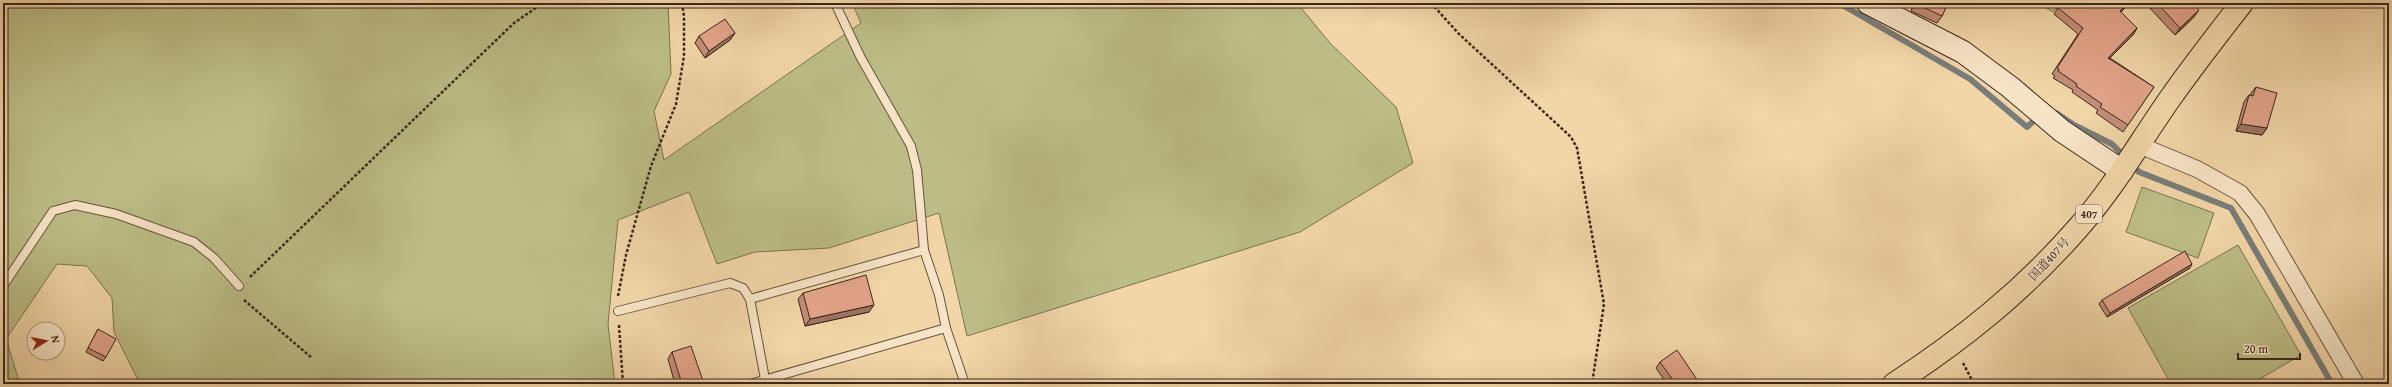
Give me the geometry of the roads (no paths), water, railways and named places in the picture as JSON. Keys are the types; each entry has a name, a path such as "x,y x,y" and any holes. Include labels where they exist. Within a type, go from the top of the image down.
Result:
{"highway":[{"name":"国道407号","path":"1894,384 1953,344 2030,280 2079,228 2122,172 2169,99 2242,3"}],"street":[{"path":"1868,3 1963,52 2010,87 2062,131 2122,172"},
{"path":"2139,144 2197,169 2240,193 2257,214 2356,384"}],"lane":[{"path":"835,3 861,58 911,146 917,170 924,250 939,295 946,328 965,384"},
{"path":"3,286 52,211 75,205 116,214 194,242 214,258 239,286"},
{"path":"750,299 924,250"},
{"path":"618,311 730,283 743,288 750,299 766,379"},
{"path":"750,384 946,328"}],"waterway":[{"path":"1839,3 1970,79 2027,127 2039,116"},
{"path":"2056,113 2074,125 2112,144 2125,157"},
{"path":"2132,164 2139,172 2231,208 2332,384"}]}
